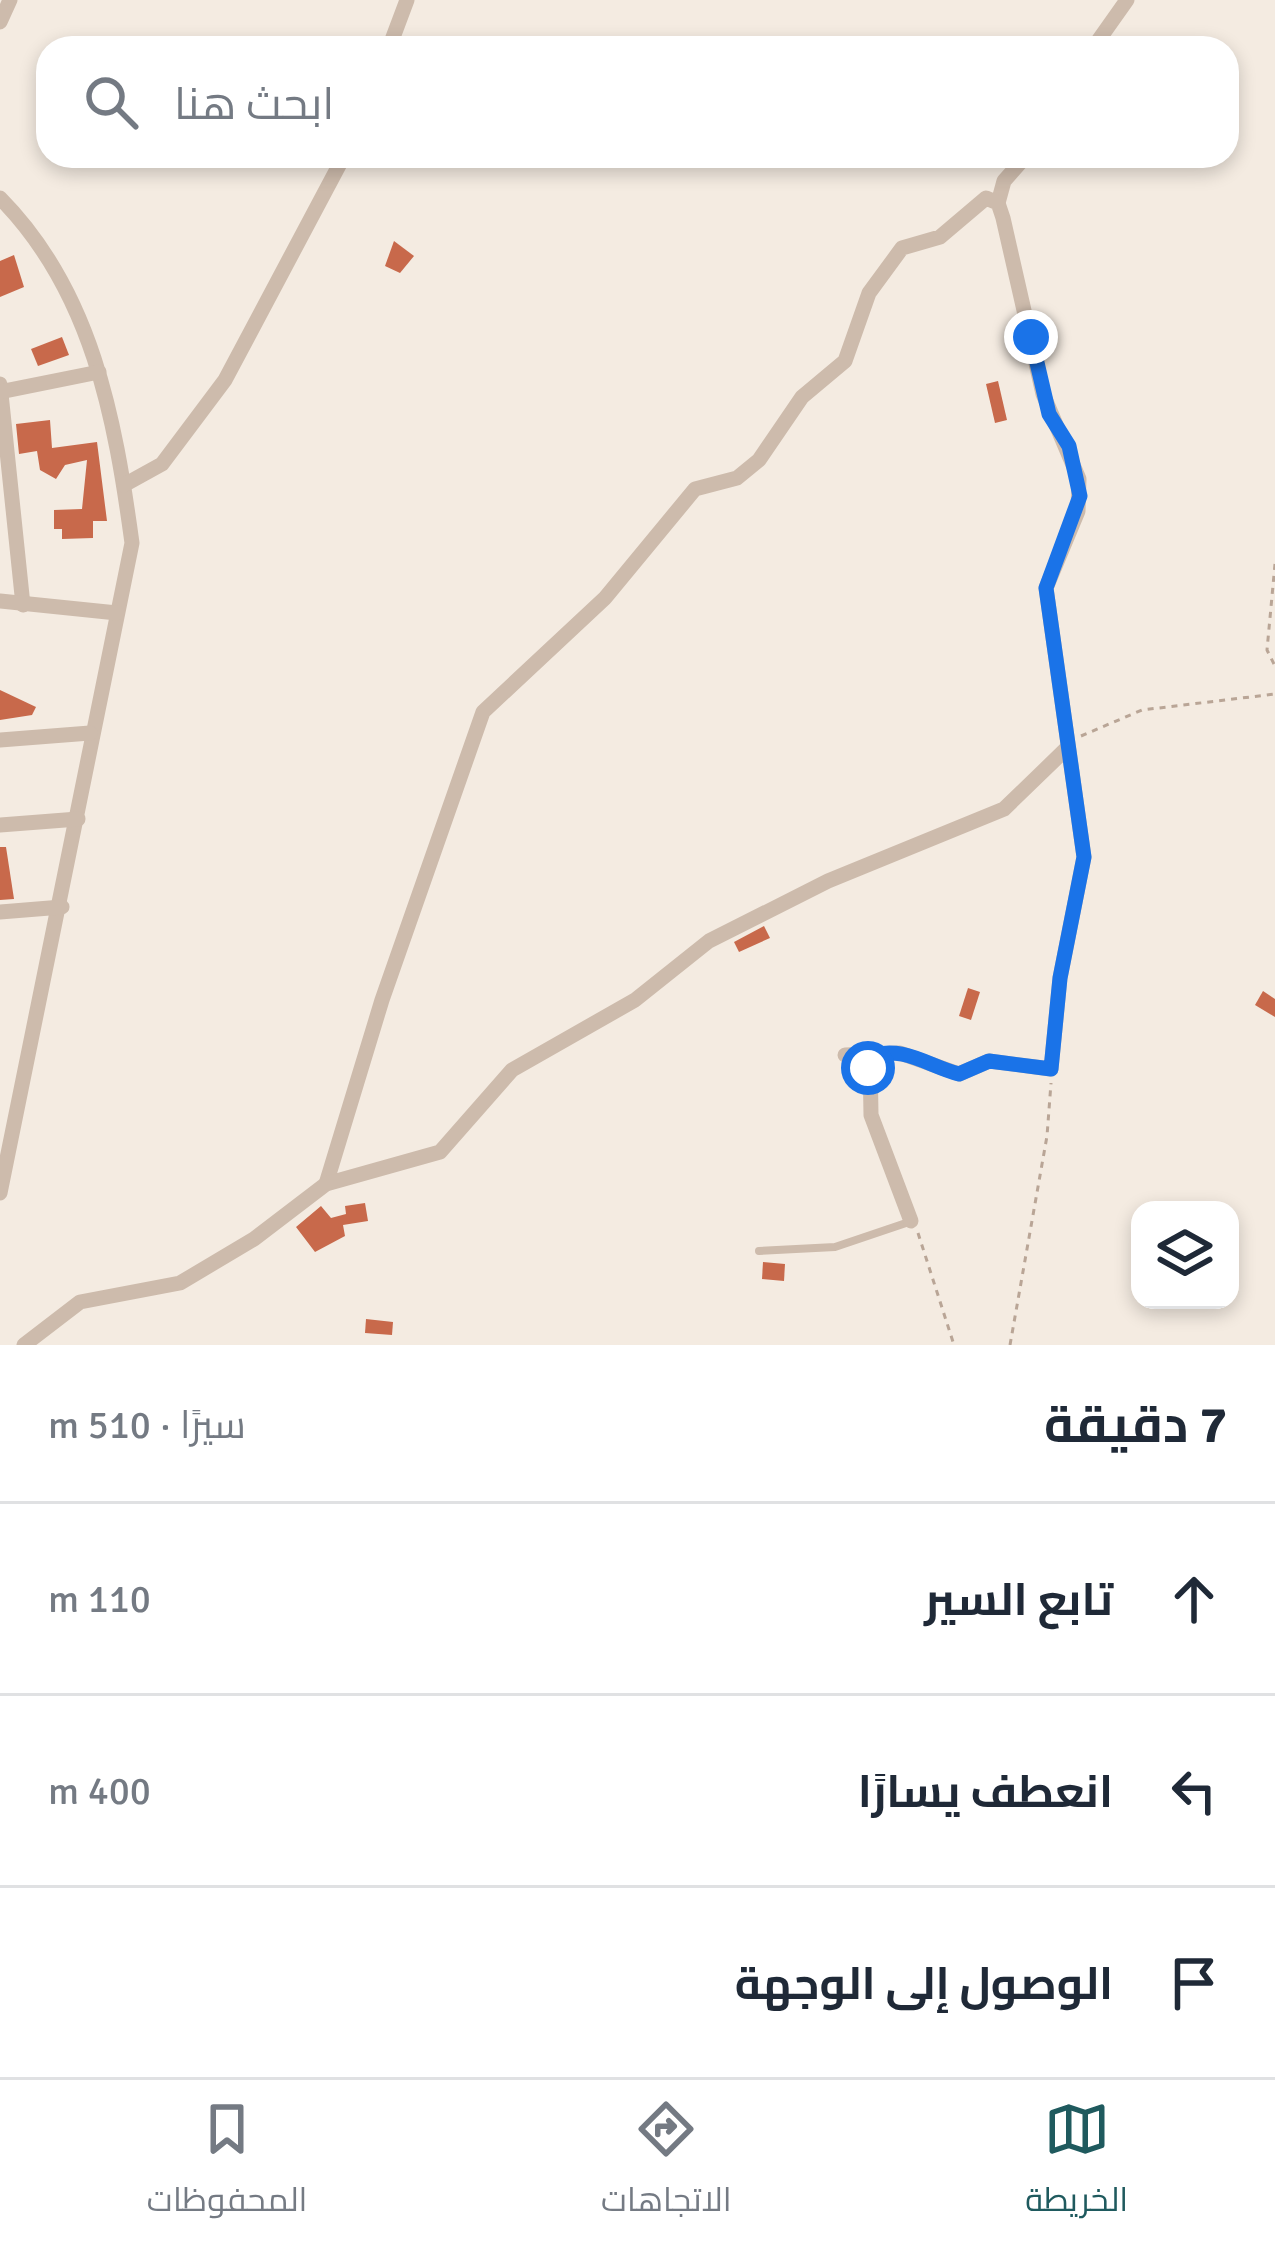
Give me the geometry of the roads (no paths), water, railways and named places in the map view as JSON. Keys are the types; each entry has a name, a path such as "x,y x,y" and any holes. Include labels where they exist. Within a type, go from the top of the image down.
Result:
{"street":[{"path":"0,22 10,0"},
{"path":"393,36 407,0"},
{"path":"1102,36 1127,0"},
{"path":"124,485 162,464 225,380 338,168"},
{"path":"844,1055 916,1056 959,1074 989,1061 1051,1069 1060,978 1084,857 1046,588 1078,511 1079,479 1043,394 998,203 1004,181 1015,168"},
{"path":"0,198 57,266 99,372 132,543 90,734 62,907 0,1193"},
{"path":"326,1184 382,1000 483,712 605,598 694,489 737,478 759,460 802,398 845,361 869,293 902,248 940,236 986,198 998,203"},
{"path":"0,229 18,216"},
{"path":"23,605 1,389 99,372"},
{"path":"0,601 117,613"},
{"path":"0,740 90,734"},
{"path":"24,1345 80,1302 180,1283 254,1239 326,1184 440,1152 512,1070 635,1000 709,941 828,880 1004,809 1066,749"},
{"path":"0,825 78,819"},
{"path":"0,912 62,907"},
{"path":"870,1056 871,1115 911,1221"},
{"path":"0,1123 18,1118"}],"lane":[{"path":"760,1251 836,1247 911,1221"}]}
